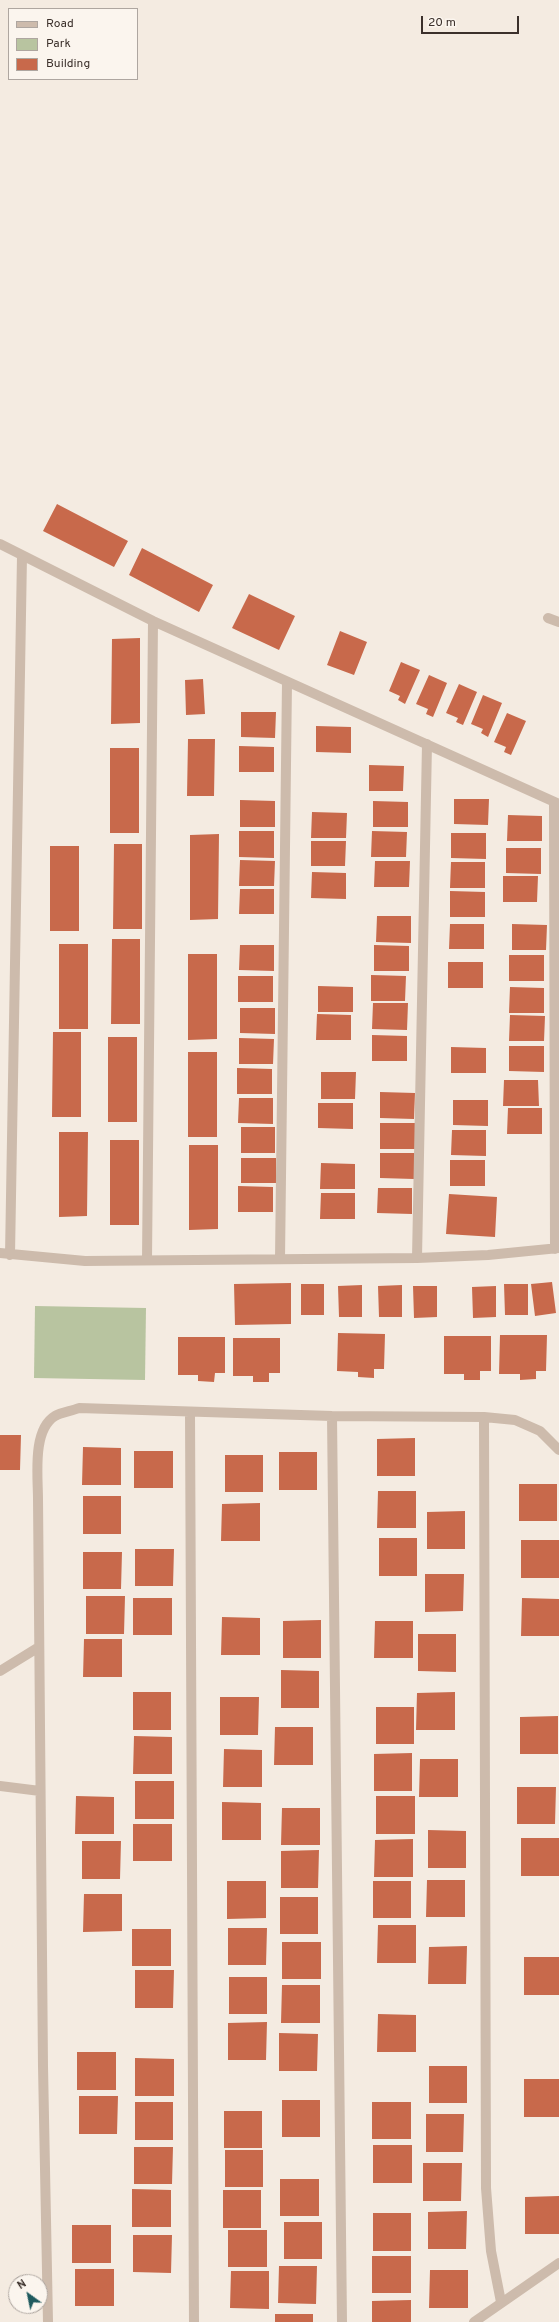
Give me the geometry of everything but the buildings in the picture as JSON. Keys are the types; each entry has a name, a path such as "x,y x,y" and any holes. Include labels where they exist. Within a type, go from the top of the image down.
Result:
{"street":[{"path":"0,544 153,621 557,803 557,1249 488,1255 417,1258 85,1260 5,1254 22,556"},
{"path":"548,618 559,622"},
{"path":"147,1260 153,621"},
{"path":"280,1259 287,682"},
{"path":"417,1258 427,744"},
{"path":"48,2322 39,1647 38,1457 42,1433 54,1416 79,1408 332,1416 484,1417 515,1420 527,1425 540,1431 559,1450"},
{"path":"190,1412 194,2322"},
{"path":"332,1416 342,2322"},
{"path":"484,1417 486,2188 491,2252 501,2302"},
{"path":"0,1671 39,1647"},
{"path":"0,1786 40,1791"},
{"path":"474,2322 559,2263"}],"green space":[{"path":"35,1306 146,1308 145,1380 34,1378"}]}
